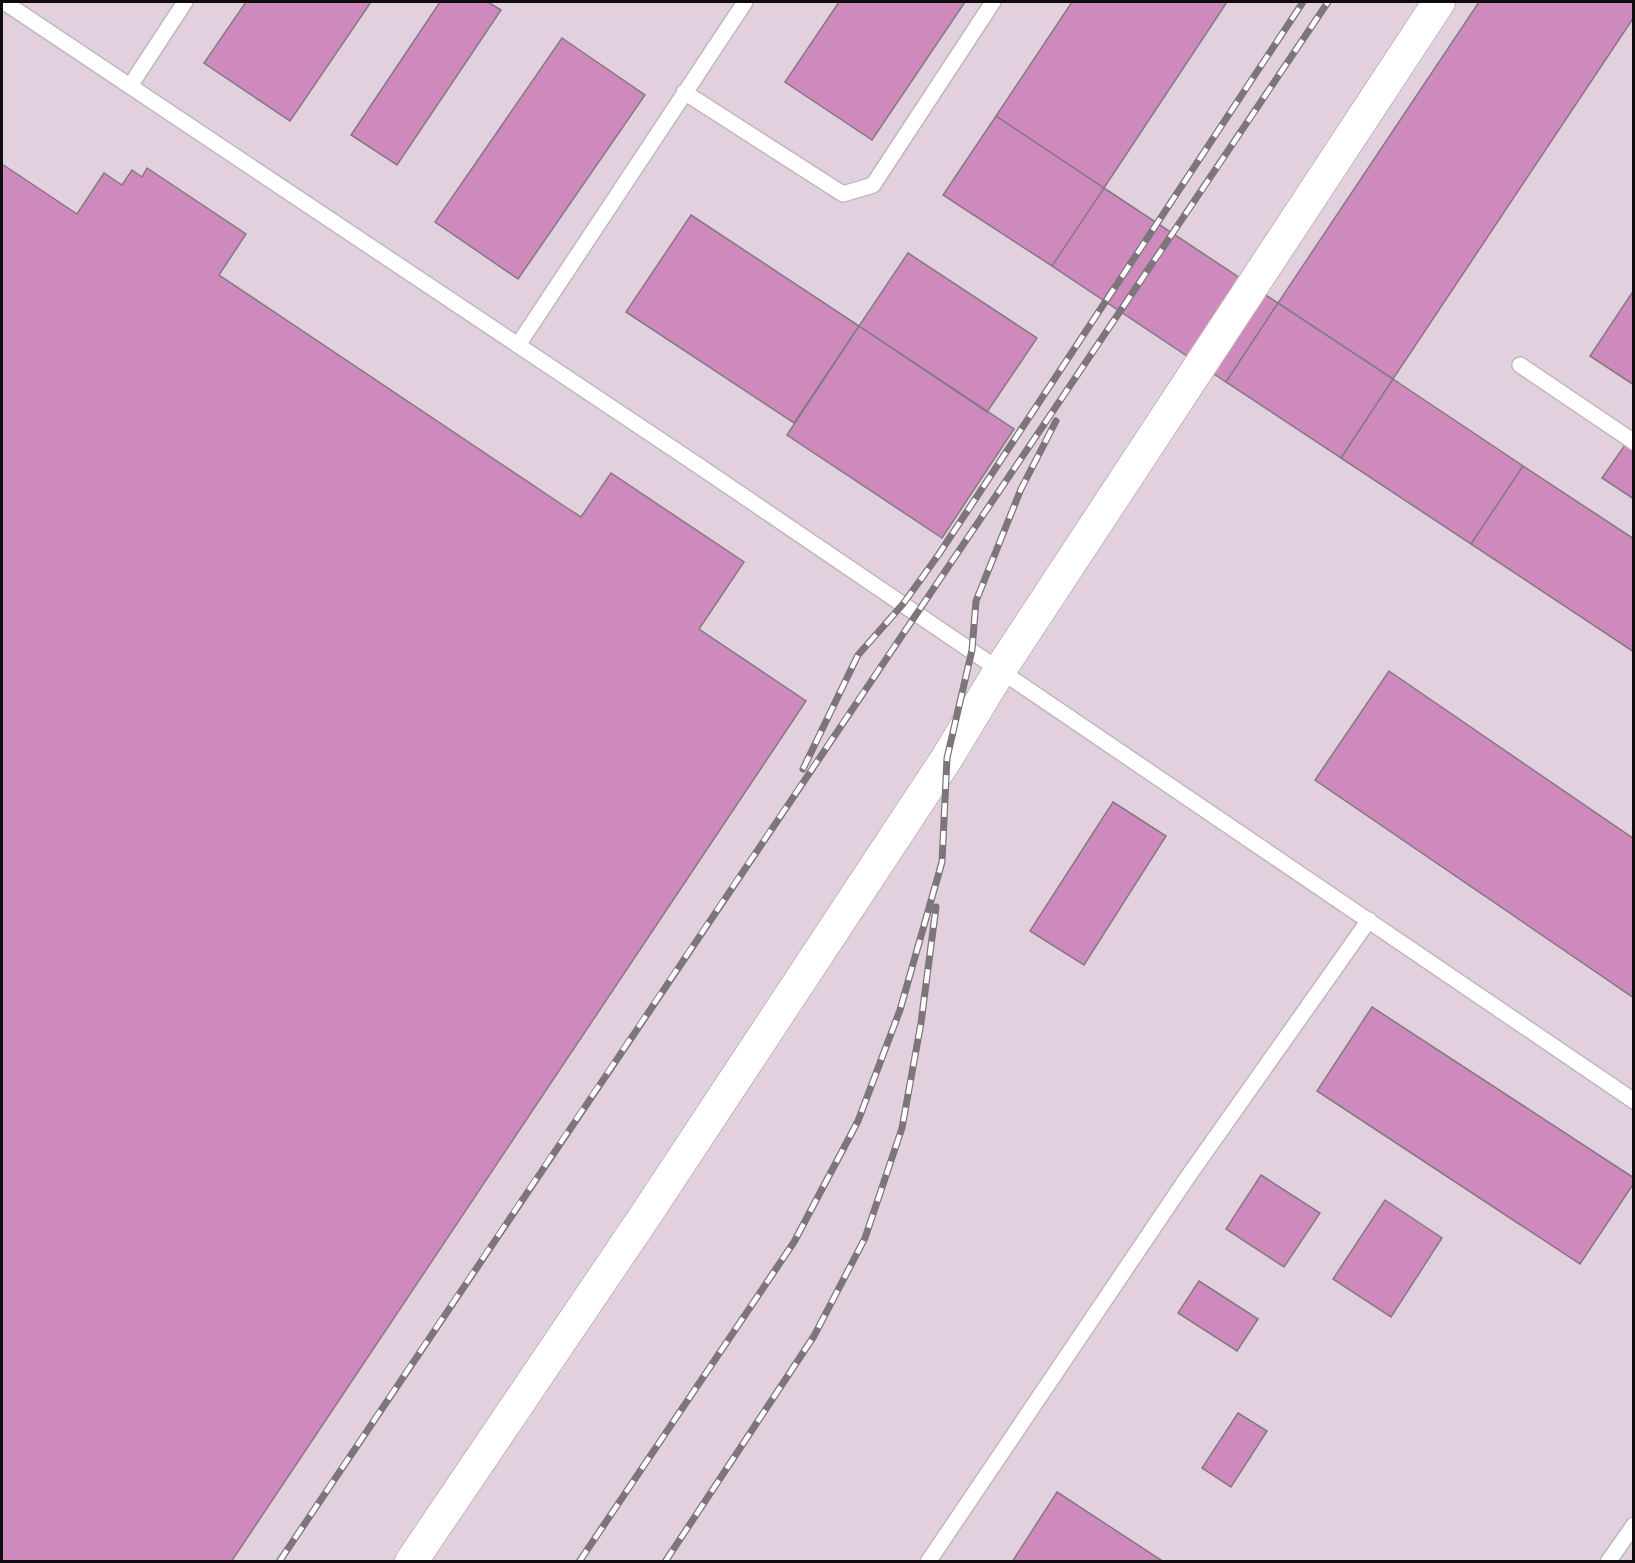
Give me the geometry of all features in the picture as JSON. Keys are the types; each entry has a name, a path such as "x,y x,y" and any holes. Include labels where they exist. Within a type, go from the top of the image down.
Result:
{"street":[{"path":"411,1562 645,1216 921,798 1000,670 1439,2"}],"lane":[{"path":"4,2 518,345 1634,1101"},
{"path":"130,86 185,2"},
{"path":"518,345 745,2"},
{"path":"684,92 843,194 873,185 993,2"},
{"path":"1520,364 1634,442"},
{"path":"928,1562 1187,1178 1369,920"},
{"path":"1608,1562 1634,1525"}],"shaded area":[{"path":"2,2 1633,2 1633,1561 2,1561"}],"building":[{"path":"246,2 371,2 290,121 204,63"},
{"path":"440,2 488,2 501,10 397,165 351,135"},
{"path":"839,2 965,2 872,140 785,82"},
{"path":"1072,2 1227,2 1104,188 996,116"},
{"path":"1479,2 1634,2 1634,17 1393,379 1278,303"},
{"path":"562,38 645,95 518,279 435,222"},
{"path":"996,116 1104,188 1052,266 943,195"},
{"path":"2,164 77,214 104,173 122,185 132,170 142,177 147,168 246,234 219,275 567,508 581,517 611,473 744,562 699,629 806,701 231,1562 2,1562"},
{"path":"1104,188 1278,303 1226,382 1052,266"},
{"path":"691,215 859,326 794,423 626,312"},
{"path":"908,253 1037,338 987,412 859,326"},
{"path":"1634,290 1634,385 1590,356"},
{"path":"1278,303 1393,379 1341,458 1226,382"},
{"path":"859,326 1014,429 942,538 787,435"},
{"path":"1393,379 1523,466 1471,544 1341,458"},
{"path":"1625,445 1634,451 1634,499 1602,478"},
{"path":"1523,466 1634,539 1634,652 1471,544"},
{"path":"1389,671 1634,839 1634,998 1315,780"},
{"path":"1113,802 1166,836 1084,965 1030,931"},
{"path":"1372,1007 1634,1178 1634,1183 1580,1264 1317,1091"},
{"path":"1261,1175 1320,1213 1284,1267 1226,1229"},
{"path":"1385,1200 1442,1238 1391,1317 1333,1279"},
{"path":"1199,1281 1258,1319 1237,1351 1178,1313"},
{"path":"1238,1413 1267,1431 1231,1487 1202,1468"},
{"path":"1057,1492 1164,1562 1012,1562"}],"railway":[{"path":"803,769 858,655 903,604 939,554 1303,2"},
{"path":"279,1562 1328,2"},
{"path":"579,1562 794,1242 858,1121 900,1010 942,862 947,758 972,650 976,601 1021,489 1056,421"},
{"path":"665,1562 814,1336 865,1238 902,1128 921,1023 936,907"}]}
